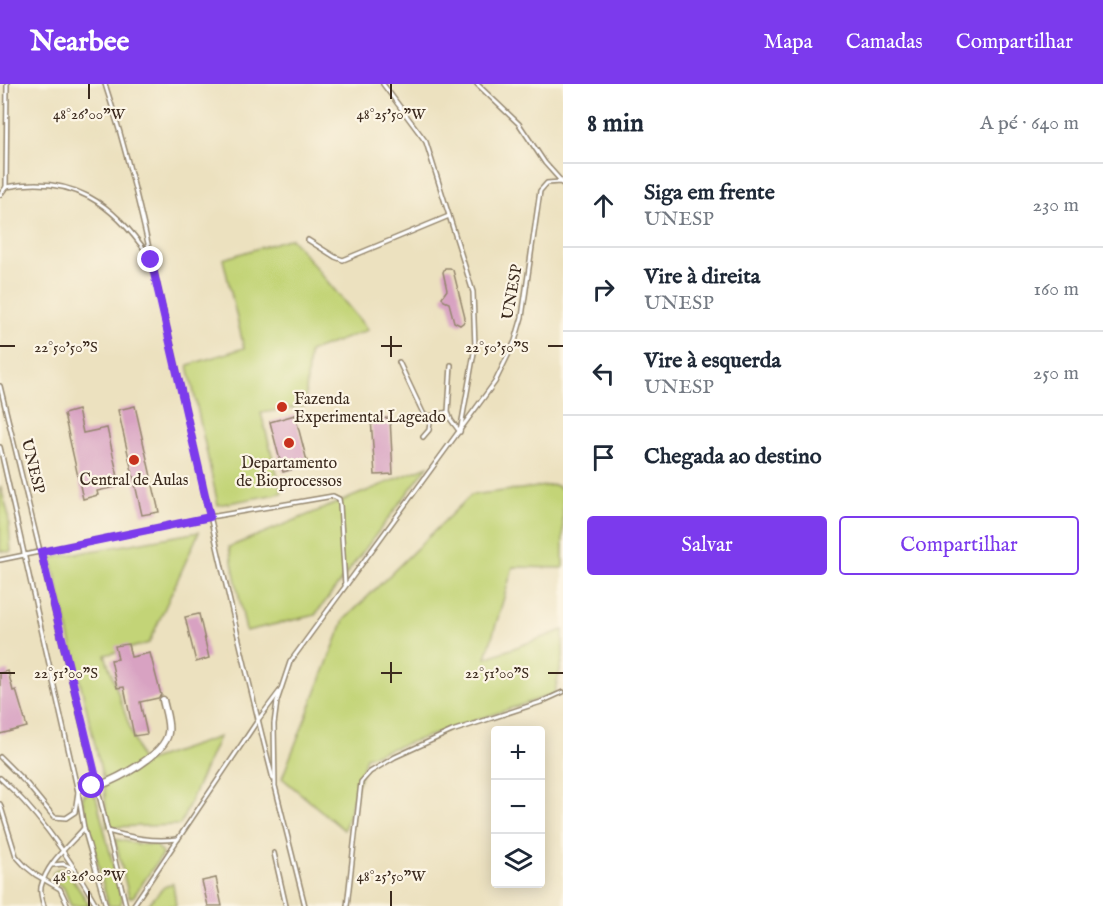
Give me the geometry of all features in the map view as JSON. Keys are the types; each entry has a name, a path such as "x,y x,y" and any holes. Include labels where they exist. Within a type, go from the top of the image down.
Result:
{"street":[{"path":"98,786 143,764 168,736 169,728 163,700"}],"lane":[{"path":"0,195 6,187 7,84"},
{"name":"UNESP","path":"105,84 117,122 151,260 258,720 305,906"},
{"path":"383,84 426,142 473,292 475,347 460,432"},
{"name":"UNESP","path":"477,84 519,124 545,163 562,183"},
{"path":"6,187 26,183 46,184 69,188 86,195 106,208 132,231 151,260"},
{"name":"UNESP","path":"275,786 273,724 290,662 495,382 515,341 522,317 540,191 547,183 562,183"},
{"path":"308,240 343,260 449,216"},
{"path":"399,362 424,415 431,416 448,412"},
{"path":"451,364 448,412 460,432"},
{"name":"UNESP","path":"0,386 126,906"},
{"path":"423,437 429,430 431,416"},
{"name":"UNESP","path":"0,447 78,792 84,828 106,906"},
{"path":"0,560 210,517 336,497 340,505 345,585"},
{"name":"UNESP","path":"133,906 281,689"},
{"path":"347,906 362,782 370,772 395,757 452,732 541,702 563,692"},
{"path":"0,758 27,784 54,817 66,818 75,812 78,792 85,788 98,786"},
{"path":"0,777 17,792 62,850 76,869 97,906"},
{"path":"0,804 16,856 26,867 60,889 68,906"},
{"path":"44,906 40,889 51,866 62,850 84,828"},
{"path":"108,831 130,838 158,842 178,839"},
{"path":"274,853 286,906"},
{"path":"51,866 63,864 76,869"}],"green space":[{"path":"291,238 368,330 309,352 305,406 261,413 282,493 218,505 188,365 244,348 223,259"},
{"path":"428,466 315,615 246,631 229,547"},
{"path":"555,485 563,490 563,568 513,567 486,658 563,630 563,658 554,694 366,757 344,830 282,778 344,620 471,495"},
{"path":"0,486 8,512 11,552 0,551"},
{"path":"199,532 149,643 105,655 142,763 219,737 180,825 107,827 104,783 51,558"},
{"path":"89,792 96,797 122,900 120,906 108,904 82,800"},
{"path":"115,839 156,845 162,852 133,897 129,897"},
{"path":"57,869 68,872 90,906 71,906 64,888 53,880 53,873"},
{"path":"173,883 176,906 146,906 164,887"}],"building":[{"path":"445,268 453,270 465,318 460,325 454,322 449,303 442,297 447,290 443,272"},
{"path":"135,406 159,512 142,515 118,410"},
{"path":"78,410 83,433 107,428 120,486 97,491 98,495 83,499 64,414"},
{"name":"Departamento de Bioprocessos","path":"295,415 308,465 283,472 270,422"},
{"path":"390,418 393,474 375,475 371,419"},
{"path":"199,614 209,658 196,662 185,617"},
{"path":"128,644 131,657 150,653 161,695 158,698 140,702 147,734 134,736 124,687 117,688 111,660 118,659 115,646"},
{"path":"8,671 27,727 0,734 0,673"},
{"path":"216,878 222,906 208,906 202,881"}],"place":[{"name":"Fazenda Experimental Lageado","path":"282,407"},
{"name":"Departamento de Bioprocessos","path":"289,443"},
{"name":"Central de Aulas","path":"134,460"}],"route":[{"path":"92,786 98,786 41,552 210,517 151,260"}]}
